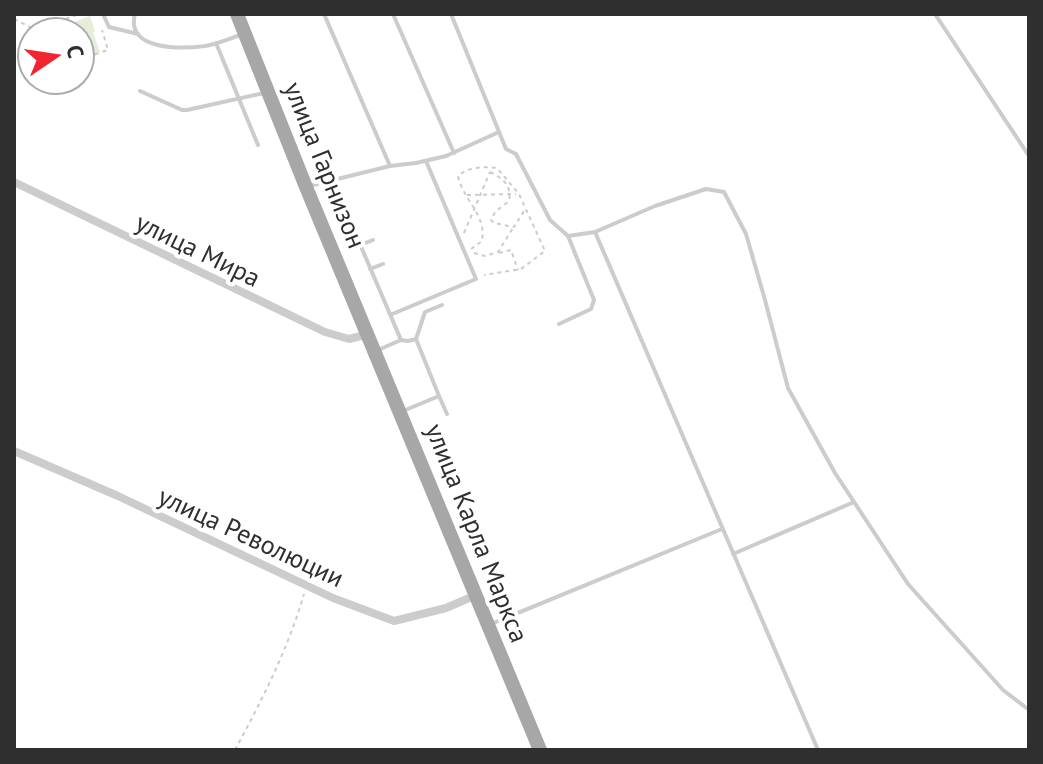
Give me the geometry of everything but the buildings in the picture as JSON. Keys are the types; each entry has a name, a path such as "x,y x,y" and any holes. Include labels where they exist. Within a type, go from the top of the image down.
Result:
{"main road":[{"name":"улица Гарнизон","path":"237,14 369,334"},
{"name":"улица Карла Маркса","path":"369,334 540,750"}],"street":[{"name":"улица Мира","path":"14,182 325,332 349,339 369,334"},
{"name":"улица Революции","path":"14,451 118,496 306,586 394,621 446,608 476,595"}],"lane":[{"path":"103,14 109,27 138,34"},
{"path":"135,14 133,22 138,34 147,43 157,46 207,46 245,33"},
{"path":"332,14 324,16 390,166"},
{"path":"393,14 454,153"},
{"path":"451,14 506,149 516,154 550,220 568,236 594,300 591,309 559,324"},
{"path":"935,14 1029,156"},
{"path":"216,43 258,145"},
{"path":"140,91 182,110 268,92"},
{"path":"306,187 390,166 426,161 454,153 499,132"},
{"path":"390,315 476,279 426,161"},
{"path":"333,181 401,340"},
{"path":"568,236 595,232 655,206 706,189 724,192 746,234 788,388 835,473 908,584 1003,690 1029,710"},
{"path":"595,232 818,750"},
{"path":"360,245 373,240"},
{"path":"370,269 383,264"},
{"path":"442,305 425,312 416,339 447,414"},
{"path":"376,351 401,340 416,339"},
{"path":"401,412 439,396"},
{"path":"733,554 854,502"},
{"path":"488,625 722,529"}],"path":[{"path":"96,54 108,50 100,26"},
{"path":"460,241 492,168"},
{"path":"475,277 518,270 545,251 519,194 497,168 465,170 458,176 484,231 482,241 467,252 485,256 511,250 518,270"},
{"path":"490,172 505,182 511,194 509,201 495,212 491,220 514,227"},
{"path":"466,195 519,194"},
{"path":"498,252 525,209"},
{"path":"235,750 294,629 306,586"}]}
